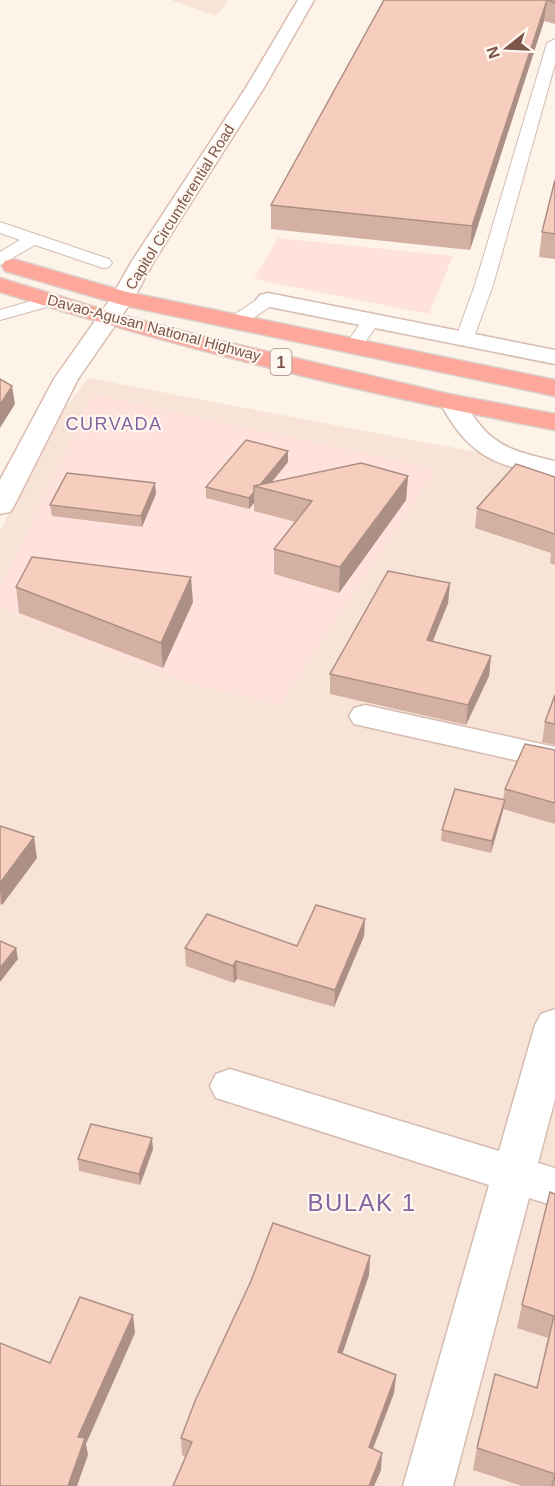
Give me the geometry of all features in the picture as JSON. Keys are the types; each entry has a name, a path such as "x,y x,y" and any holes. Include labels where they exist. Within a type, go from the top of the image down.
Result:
{"highway":[{"name":"Davao-Agusan National Highway","path":"0,261 116,308 453,403 555,422"},
{"name":"Davao-Agusan National Highway","path":"0,285 48,301 234,323 555,388"}],"main road":[{"name":"Capitol Circumferential Road","path":"0,507 66,379 116,308 143,261 256,86 306,0"},
{"path":"268,300 555,357"},
{"path":"453,403 463,423 480,443 503,456 555,469"},
{"path":"365,716 555,758"},
{"path":"428,1486 555,1024"},
{"path":"230,1086 555,1187"}],"lane":[{"path":"464,340 483,285 554,43"},
{"path":"0,227 103,262"},
{"path":"0,261 33,239"},
{"path":"234,323 268,300"},
{"path":"0,315 48,301"},
{"path":"353,347 370,322"}],"shaded area":[{"path":"171,0 229,0 216,16"},
{"path":"278,238 453,256 429,314 254,279"},
{"path":"88,378 555,467 555,1486 0,1486 0,531 51,428"},
{"path":"93,394 436,469 280,705 187,683 0,608 0,588"}],"building":[{"path":"384,0 547,0 472,226 271,205"},
{"path":"555,180 555,234 542,232"},
{"path":"0,379 12,386 0,405"},
{"path":"246,440 288,451 260,485 254,486 254,492 249,498 206,487"},
{"path":"361,463 408,476 340,567 274,549 312,501 254,486"},
{"path":"516,464 555,477 555,534 477,508"},
{"path":"67,473 155,483 141,516 50,505"},
{"path":"32,557 191,577 161,643 16,587"},
{"path":"388,571 450,583 427,640 491,656 468,705 330,674"},
{"path":"555,695 555,724 545,722"},
{"path":"525,744 555,750 555,803 505,789"},
{"path":"455,789 505,800 492,841 442,830"},
{"path":"0,826 34,837 0,883"},
{"path":"316,905 365,919 335,990 236,961 233,966 185,948 207,914 297,946"},
{"path":"0,941 16,948 0,968"},
{"path":"91,1124 152,1138 139,1174 78,1159"},
{"path":"550,1192 555,1194 555,1474 477,1448 495,1374 537,1388 554,1316 522,1305"},
{"path":"273,1223 370,1256 338,1352 396,1375 369,1447 382,1453 369,1486 173,1486 192,1442 181,1438 195,1401 251,1281"},
{"path":"80,1297 133,1315 78,1437 85,1438 68,1486 0,1486 0,1343 50,1363"}],"district":[{"name":"CURVADA","path":"114,424"},
{"name":"BULAK 1","path":"362,1203"}]}
